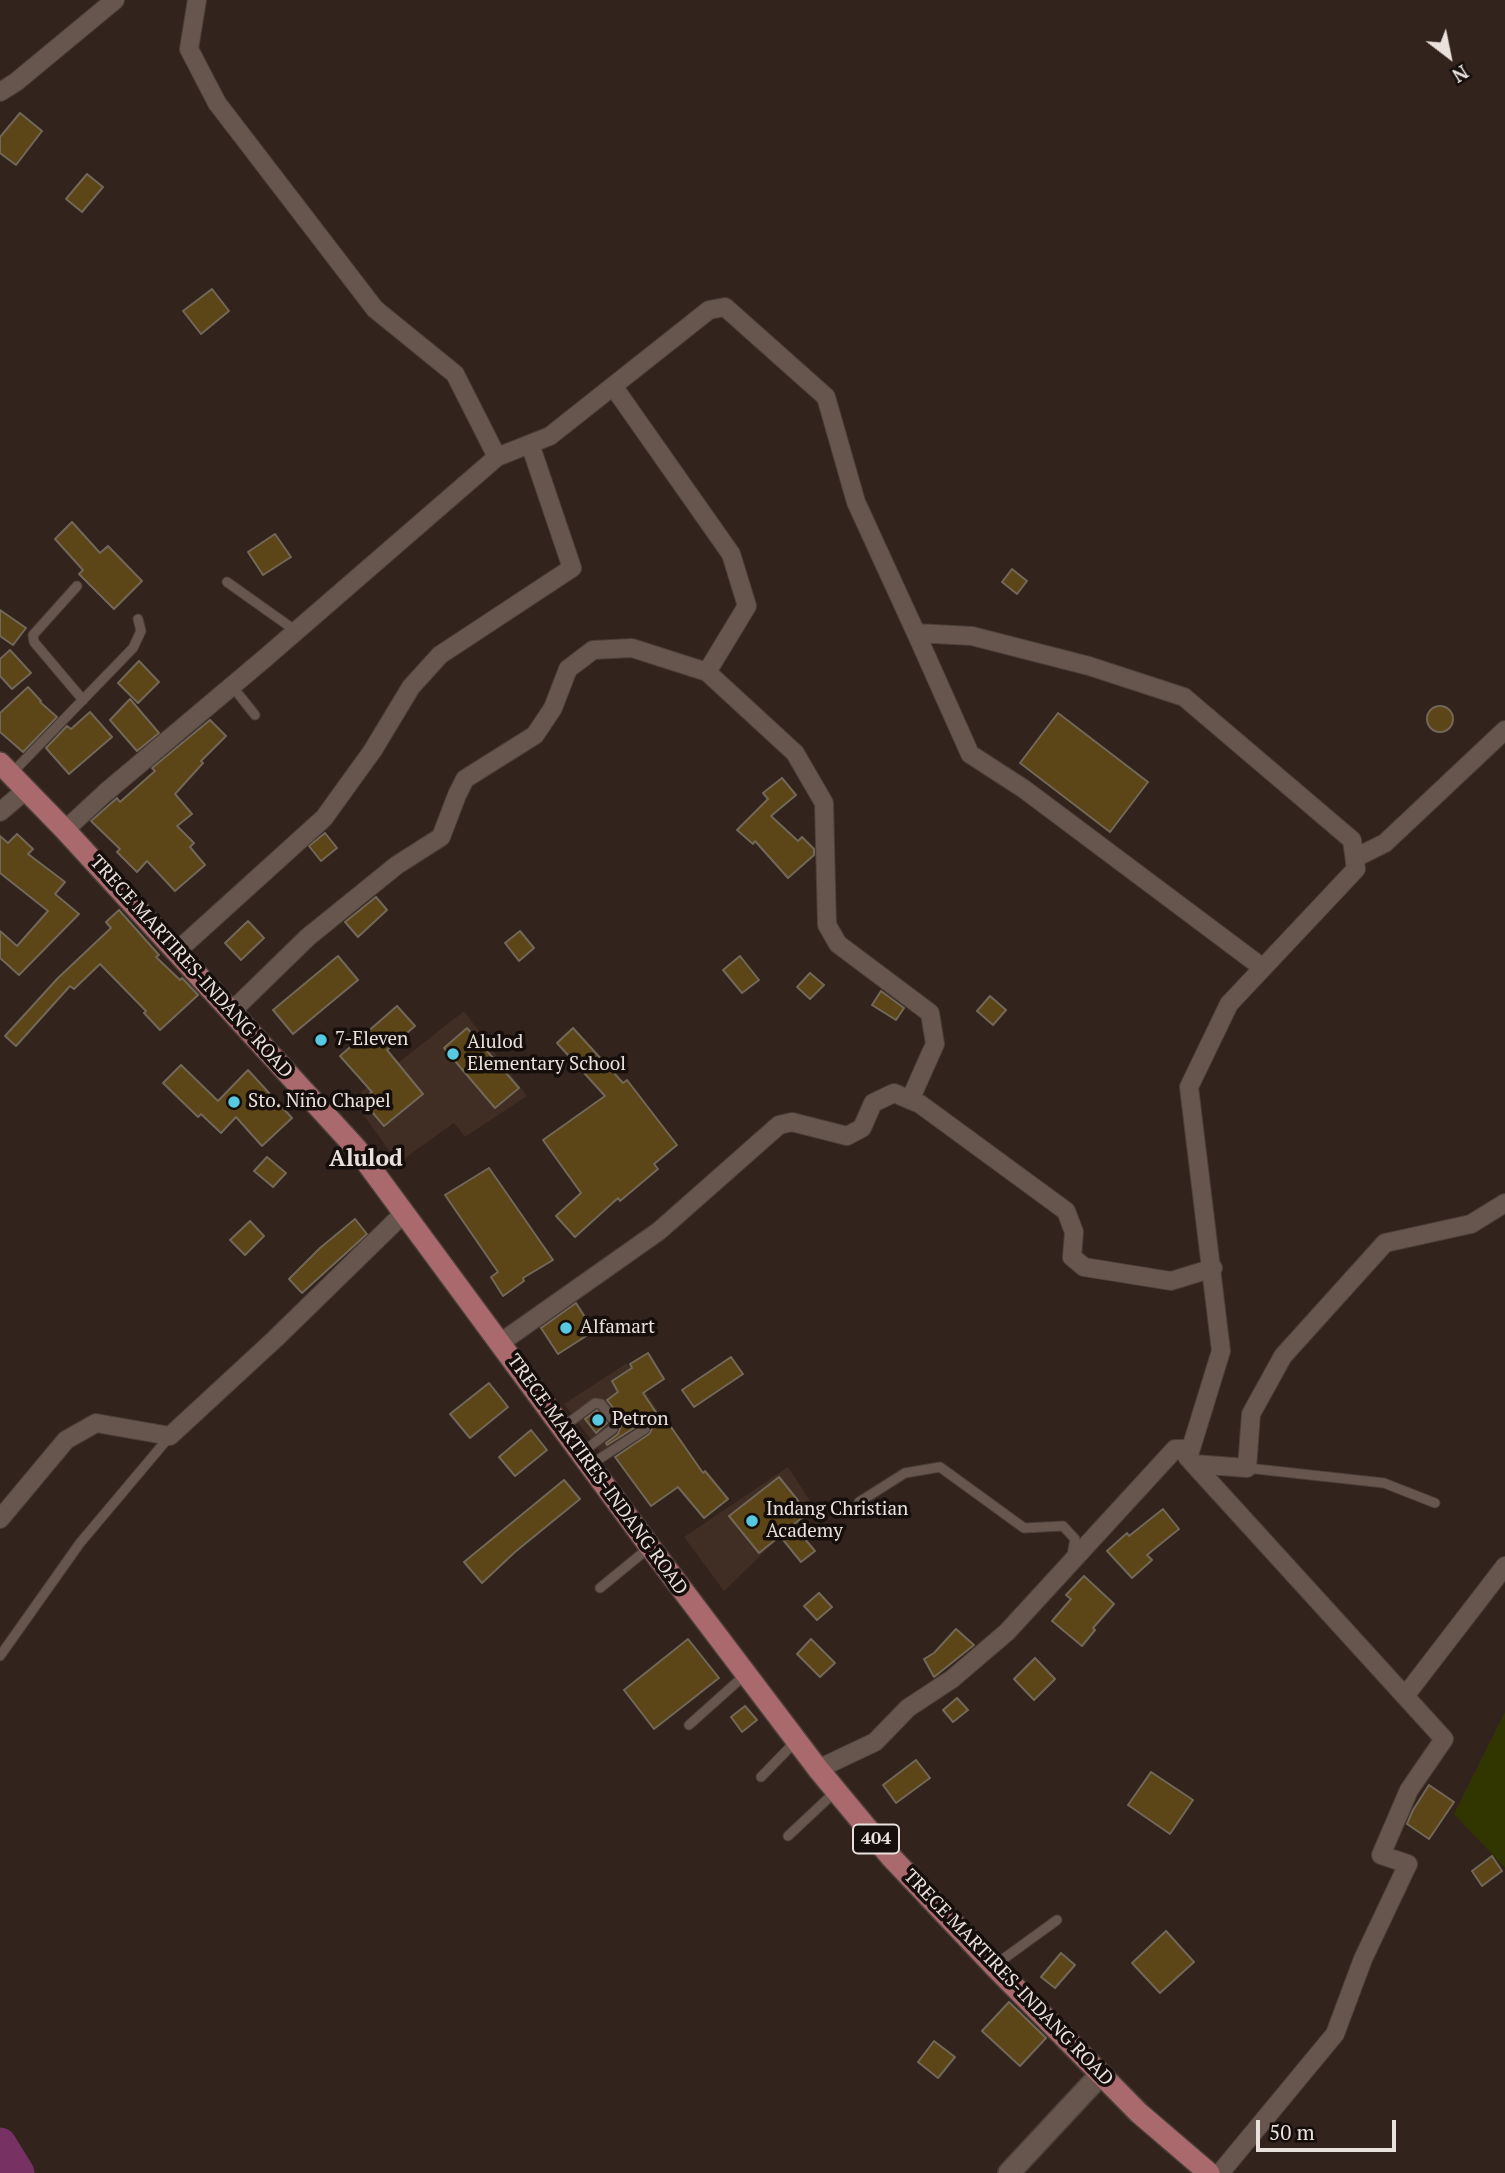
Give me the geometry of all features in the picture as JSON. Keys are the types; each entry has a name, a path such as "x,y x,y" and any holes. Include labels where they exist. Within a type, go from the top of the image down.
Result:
{"main road":[{"name":"TRECE MARTIRES-INDANG ROAD","path":"6,769 356,1148 650,1547 818,1769 891,1857 1139,2113 1209,2173"}],"street":[{"path":"0,92 16,82 115,0"},
{"path":"197,0 189,49 217,103 375,309 455,374 497,457"},
{"path":"65,830 497,457 550,436 709,310 725,307 826,397 856,502 970,754 1024,789 1263,968"},
{"path":"613,386 732,554 747,606 707,672"},
{"path":"176,952 324,818 373,750 411,687 440,655 572,568 530,444"},
{"path":"916,633 972,636 1088,666 1184,697 1352,840 1356,869 1229,1004 1189,1087 1221,1351 1191,1461"},
{"path":"231,1012 308,937 397,865 441,837 465,779 534,735 554,708 568,669 593,650 632,648 707,672 795,752 824,803 827,925 838,944 930,1013 935,1044 910,1100"},
{"path":"1355,858 1385,843 1505,730"},
{"path":"0,813 26,790"},
{"path":"500,1343 659,1231 779,1125 792,1122 847,1136 862,1128 873,1103 894,1093 920,1104 1066,1211 1074,1232 1072,1257 1084,1267 1171,1281 1213,1268"},
{"path":"1191,1461 1247,1468 1251,1414 1283,1356 1384,1243 1471,1224 1505,1203"},
{"path":"0,1519 66,1440 96,1423 170,1436 275,1339 404,1213"},
{"path":"818,1769 875,1742 908,1709 952,1679 1007,1632 1175,1449 1183,1449 1444,1739 1409,1790 1381,1855 1408,1864 1363,1959 1335,2034 1220,2173"},
{"path":"1405,1696 1505,1567"},
{"path":"1009,2173 1101,2074"}],"lane":[{"path":"227,582 296,631"},
{"path":"77,586 33,635 34,642 83,700"},
{"path":"6,769 83,700 133,648 141,631 138,619"},
{"path":"232,686 256,715"},
{"path":"562,1427 595,1402 601,1404 615,1422 613,1429 585,1459"},
{"path":"585,1459 645,1429"},
{"path":"0,1656 80,1543 170,1436"},
{"path":"859,1502 905,1473 940,1467 1024,1528 1063,1526 1076,1539 1070,1564"},
{"path":"1247,1468 1384,1483 1434,1503"},
{"path":"600,1588 650,1547"},
{"path":"689,1725 746,1674"},
{"path":"761,1777 797,1739"},
{"path":"788,1836 836,1791"},
{"path":"994,1966 1057,1920"}],"shaded area":[{"name":"Alulod Elementary School","path":"464,1011 527,1096 465,1137 454,1123 398,1163 352,1099"},
{"path":"627,1363 659,1412 601,1453 564,1404"},
{"name":"Indang Christian Academy","path":"788,1467 813,1505 724,1591 684,1537"}],"green space":[{"path":"1505,1712 1505,1868 1454,1814"}],"building":[{"path":"20,113 42,131 16,165 0,153 0,137"},
{"path":"87,174 103,187 82,212 66,199"},
{"path":"212,289 229,311 201,334 183,311"},
{"path":"72,522 100,553 108,546 142,581 114,609 79,574 83,570 55,539"},
{"path":"275,534 291,557 263,575 248,552"},
{"path":"1012,569 1027,581 1017,594 1002,582"},
{"path":"0,610 26,628 13,645 0,636"},
{"path":"10,650 31,673 12,689 0,676 0,659"},
{"path":"139,661 159,682 138,703 118,683"},
{"path":"28,687 57,717 23,752 0,732 0,713"},
{"path":"130,699 159,733 137,751 110,720"},
{"path":"1440,706 1449,710 1453,719 1449,728 1440,732 1431,728 1427,719 1431,710"},
{"path":"90,712 112,737 69,774 46,748 67,726 71,729"},
{"path":"1058,713 1148,782 1110,832 1020,763"},
{"path":"210,720 226,736 201,761 203,763 175,794 192,814 177,826 194,843 190,847 205,865 175,891 147,861 137,872 117,852 120,849 91,821 117,798 120,802 155,771 152,768"},
{"path":"782,778 796,795 771,816 798,841 802,837 814,849 814,855 788,878 755,841 753,844 737,830 768,799 763,793"},
{"path":"325,833 337,848 321,861 309,846"},
{"path":"17,834 33,849 28,854 65,882 55,894 79,914 19,975 0,958 0,931 17,946 48,911 0,873 0,836 8,843"},
{"path":"376,897 387,910 358,937 345,922"},
{"path":"119,910 159,955 156,957 198,995 160,1030 144,1013 146,1011 100,964 74,989 70,986 16,1046 5,1036 58,978 111,928 106,922"},
{"path":"248,921 264,938 241,960 225,943"},
{"path":"520,931 534,948 519,961 505,943"},
{"path":"338,956 358,980 293,1034 273,1010"},
{"path":"740,956 759,980 742,993 723,970"},
{"path":"810,973 824,985 810,999 797,987"},
{"path":"881,991 904,1008 896,1020 872,1005"},
{"path":"990,996 1006,1010 993,1025 977,1011"},
{"path":"397,1006 415,1026 387,1050 423,1094 384,1126 362,1100 372,1092 340,1056"},
{"path":"467,1028 519,1088 495,1108 444,1048"},
{"path":"573,1028 623,1083 627,1080 677,1145 654,1164 658,1169 620,1201 618,1198 575,1237 556,1216 581,1193 543,1140 605,1096 557,1043"},
{"path":"181,1065 218,1101 248,1070 292,1118 262,1146 236,1117 221,1133 201,1114 198,1117 163,1083"},
{"path":"267,1157 286,1173 273,1187 254,1171"},
{"path":"489,1168 553,1260 523,1278 524,1281 503,1296 491,1277 498,1272 445,1195"},
{"path":"355,1219 367,1234 302,1293 289,1279"},
{"path":"250,1221 264,1236 245,1255 230,1240"},
{"name":"Alfamart","path":"576,1303 594,1331 558,1354 541,1328"},
{"path":"648,1353 664,1379 643,1393 661,1420 664,1417 703,1473 705,1471 728,1499 704,1518 678,1487 651,1506 615,1457 649,1434 652,1429 649,1423 642,1423 607,1445 606,1443 618,1434 622,1423 607,1400 618,1392 612,1381 632,1368 630,1364"},
{"path":"731,1357 743,1374 694,1407 682,1390"},
{"path":"489,1383 508,1407 470,1438 450,1414"},
{"name":"Petron","path":"597,1410 607,1423 596,1433 585,1419"},
{"path":"531,1430 547,1450 515,1476 499,1457"},
{"path":"779,1477 808,1513 793,1525 815,1551 801,1562 780,1536 759,1553 729,1516"},
{"path":"564,1480 580,1499 482,1583 464,1562"},
{"path":"1163,1509 1179,1529 1147,1555 1152,1560 1132,1578 1107,1551 1127,1533 1129,1536"},
{"path":"1084,1576 1114,1604 1093,1628 1095,1630 1082,1646 1052,1621 1071,1599 1066,1595"},
{"path":"819,1593 832,1607 817,1620 804,1606"},
{"path":"956,1629 974,1645 934,1677 924,1659 934,1653"},
{"path":"688,1639 719,1678 654,1729 624,1690"},
{"path":"811,1639 835,1663 820,1677 797,1654"},
{"path":"1035,1658 1055,1679 1034,1700 1014,1679"},
{"path":"957,1698 968,1710 953,1722 943,1710"},
{"path":"745,1706 757,1720 742,1732 731,1717"},
{"path":"916,1760 930,1778 896,1803 883,1785"},
{"path":"1151,1772 1193,1800 1170,1834 1128,1805"},
{"path":"1429,1785 1454,1802 1429,1839 1407,1824"},
{"path":"1492,1856 1502,1871 1482,1886 1472,1871"},
{"path":"1166,1931 1194,1962 1160,1993 1132,1963"},
{"path":"1061,1953 1075,1965 1055,1988 1041,1977"},
{"path":"1009,2002 1046,2038 1020,2066 982,2031"},
{"path":"934,2041 955,2057 938,2078 918,2062"}],"waterway":[{"path":"0,2144 18,2173"}],"place":[{"name":"7-Eleven","path":"321,1040"},
{"name":"Alulod Elementary School","path":"453,1054"},
{"name":"Sto. Niño Chapel","path":"234,1102"},
{"name":"Alfamart","path":"566,1328"},
{"name":"Petron","path":"598,1420"},
{"name":"Indang Christian Academy","path":"752,1521"}],"district":[{"name":"Alulod","path":"366,1159"}]}
